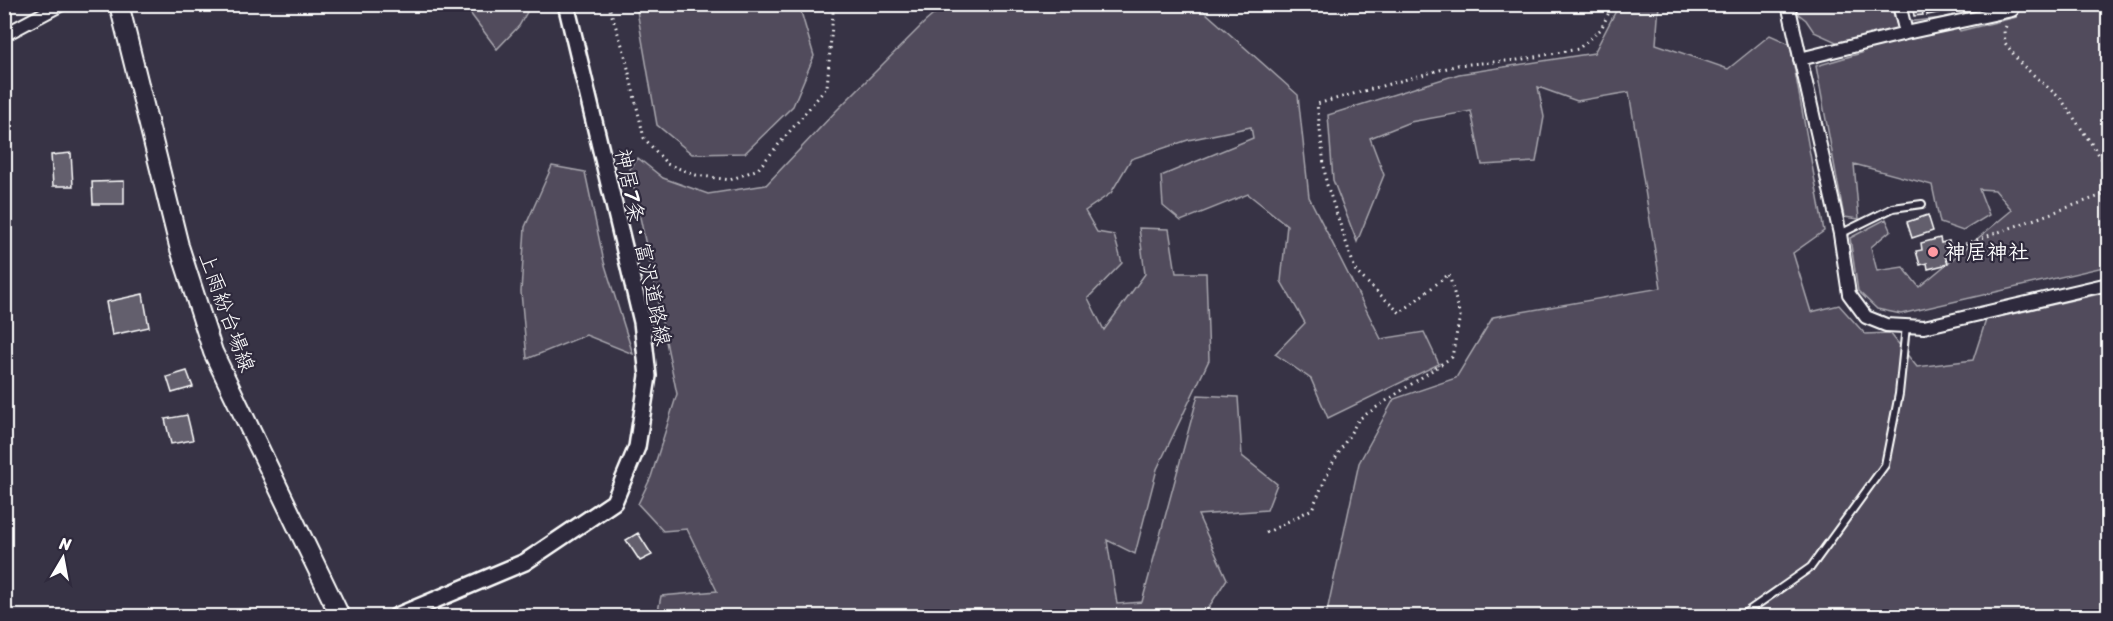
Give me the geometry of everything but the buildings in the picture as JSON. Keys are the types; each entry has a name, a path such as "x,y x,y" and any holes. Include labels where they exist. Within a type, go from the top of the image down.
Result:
{"main road":[{"name":"上雨紛台場線","path":"119,4 179,246 213,352 336,616"}],"street":[{"path":"4,35 62,4"},
{"name":"神居7条・富沢道路線","path":"397,616 525,562 614,502 636,447 648,376 642,322 566,4"},
{"path":"1788,4 1840,234 1849,294 1866,317 1886,325 1924,327 2109,284"},
{"path":"1899,4 1906,33"},
{"path":"1800,59 2011,7"}],"lane":[{"path":"1840,234 1893,208 1922,204"},
{"path":"1741,616 1811,567 1885,465 1899,394 1906,326"}],"path":[{"path":"608,4 624,51 644,138 667,164 696,175 729,180 758,169 826,87 833,13 831,4"},
{"path":"1266,533 1312,508 1332,464 1359,419 1452,357 1460,316 1449,274 1400,313 1356,272 1326,182 1317,104 1458,65 1518,60 1578,49 1601,29 1613,4"},
{"path":"2011,7 2004,31 2005,43 2021,64 2061,99 2109,168"},
{"path":"1954,248 2109,193"}],"shaded area":[{"path":"464,5 531,5 519,26 497,49"},
{"path":"636,5 799,5 814,56 793,106 745,153 692,154 657,125"},
{"path":"945,5 1197,5 1298,95 1309,197 1381,339 1424,332 1439,364 1328,418 1311,379 1275,354 1305,323 1281,281 1287,225 1248,194 1181,221 1163,206 1161,176 1253,138 1251,127 1188,140 1131,159 1111,193 1085,211 1097,232 1114,235 1122,263 1088,298 1104,330 1145,274 1139,228 1169,229 1176,273 1206,273 1209,360 1157,469 1135,554 1107,540 1117,604 1142,602 1198,395 1238,397 1242,456 1277,484 1267,510 1198,515 1227,579 1205,613 1234,616 657,616 661,596 717,591 687,529 663,531 638,504 651,477 677,394 630,169 638,158 663,178 708,194 766,185 837,110"},
{"path":"1619,5 1659,5 1656,44 1728,69 1770,35 1790,44 1824,231 1793,253 1811,312 1839,305 1865,334 1890,333 1917,367 1973,360 1986,320 2108,292 2108,616 1326,616 1359,463 1394,399 1456,378 1493,317 1661,288 1629,92 1577,101 1538,87 1544,117 1536,162 1482,165 1471,111 1410,122 1370,138 1384,175 1357,242 1333,180 1328,115 1459,74 1594,53"},
{"path":"1787,5 1891,5 1896,23 1952,17 1960,31 2017,17 2015,5 2108,5 2108,266 1901,314 1877,309 1858,291 1850,238 1886,219 1891,230 1871,247 1877,271 1903,267 1919,287 2012,210 1995,190 1979,189 1989,215 1963,231 1940,223 1932,185 1854,164 1859,219 1844,217 1816,66 1861,53 1814,32 1806,20"},
{"path":"552,166 585,172 604,262 633,354 586,335 527,359 521,292 525,227"}],"place":[{"name":"神居神社","path":"1933,252"}]}
